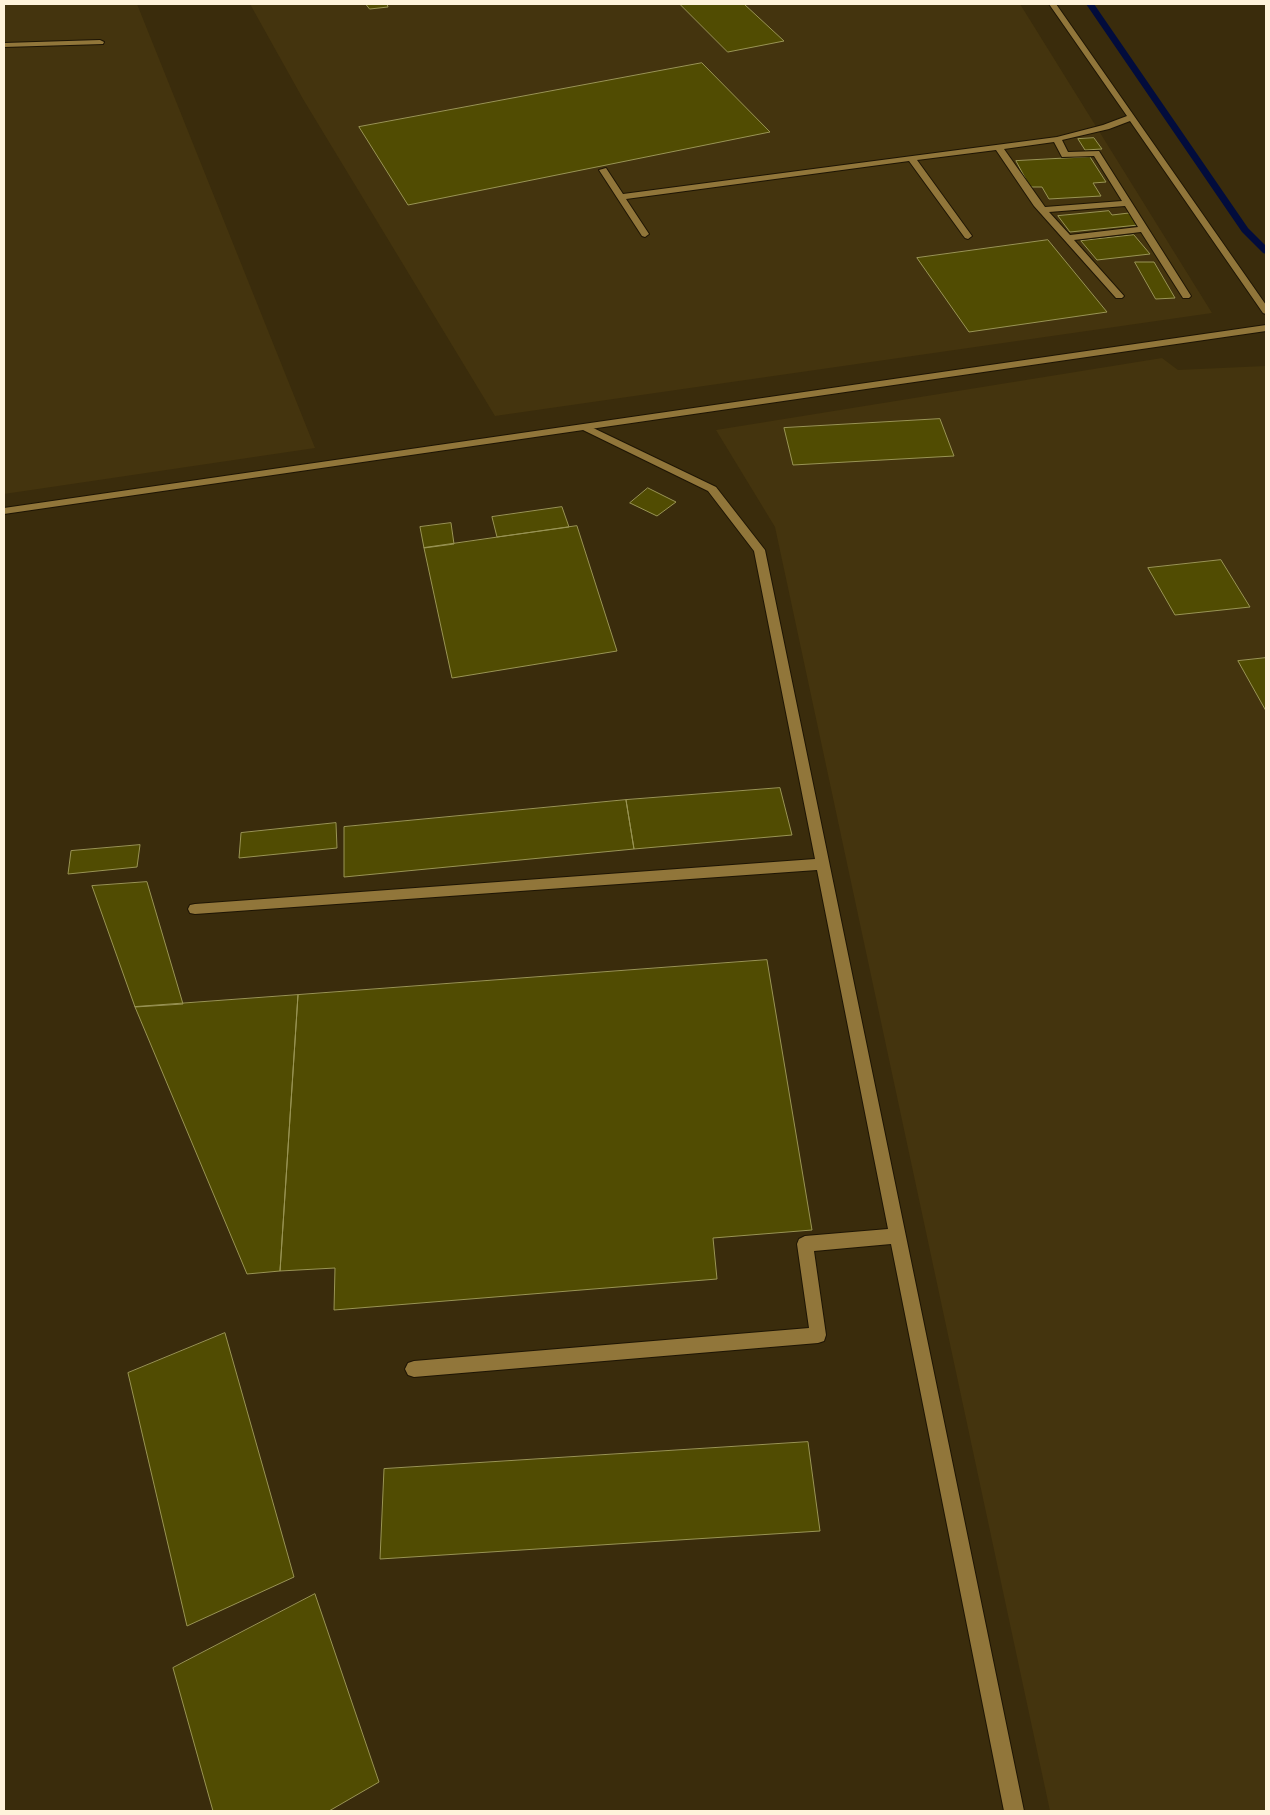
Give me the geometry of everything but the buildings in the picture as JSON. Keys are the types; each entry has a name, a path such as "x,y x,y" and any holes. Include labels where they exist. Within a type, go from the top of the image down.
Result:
{"street":[{"path":"1054,4 1266,311"},
{"path":"4,45 100,42"},
{"path":"621,197 1057,139 1106,127 1132,117"},
{"path":"1057,139 1065,155 1096,153 1186,296"},
{"path":"999,148 1042,210 1119,296"},
{"path":"912,159 968,236"},
{"path":"603,170 645,234"},
{"path":"1042,210 1127,203"},
{"path":"1068,238 1144,229"},
{"path":"4,511 587,428 1266,328"},
{"path":"587,428 712,489 759,550 1014,1811"},
{"path":"195,909 822,864"},
{"path":"414,1369 818,1335 805,1244 898,1236"}],"shaded area":[{"path":"4,4 137,4 315,448 4,494"},
{"path":"250,4 1020,4 1212,313 495,416 303,99"},
{"path":"1162,358 1178,370 1266,366 1266,1811 1050,1811 775,527 716,430"}],"waterway":[{"path":"1090,4 1245,230 1266,251"}]}
